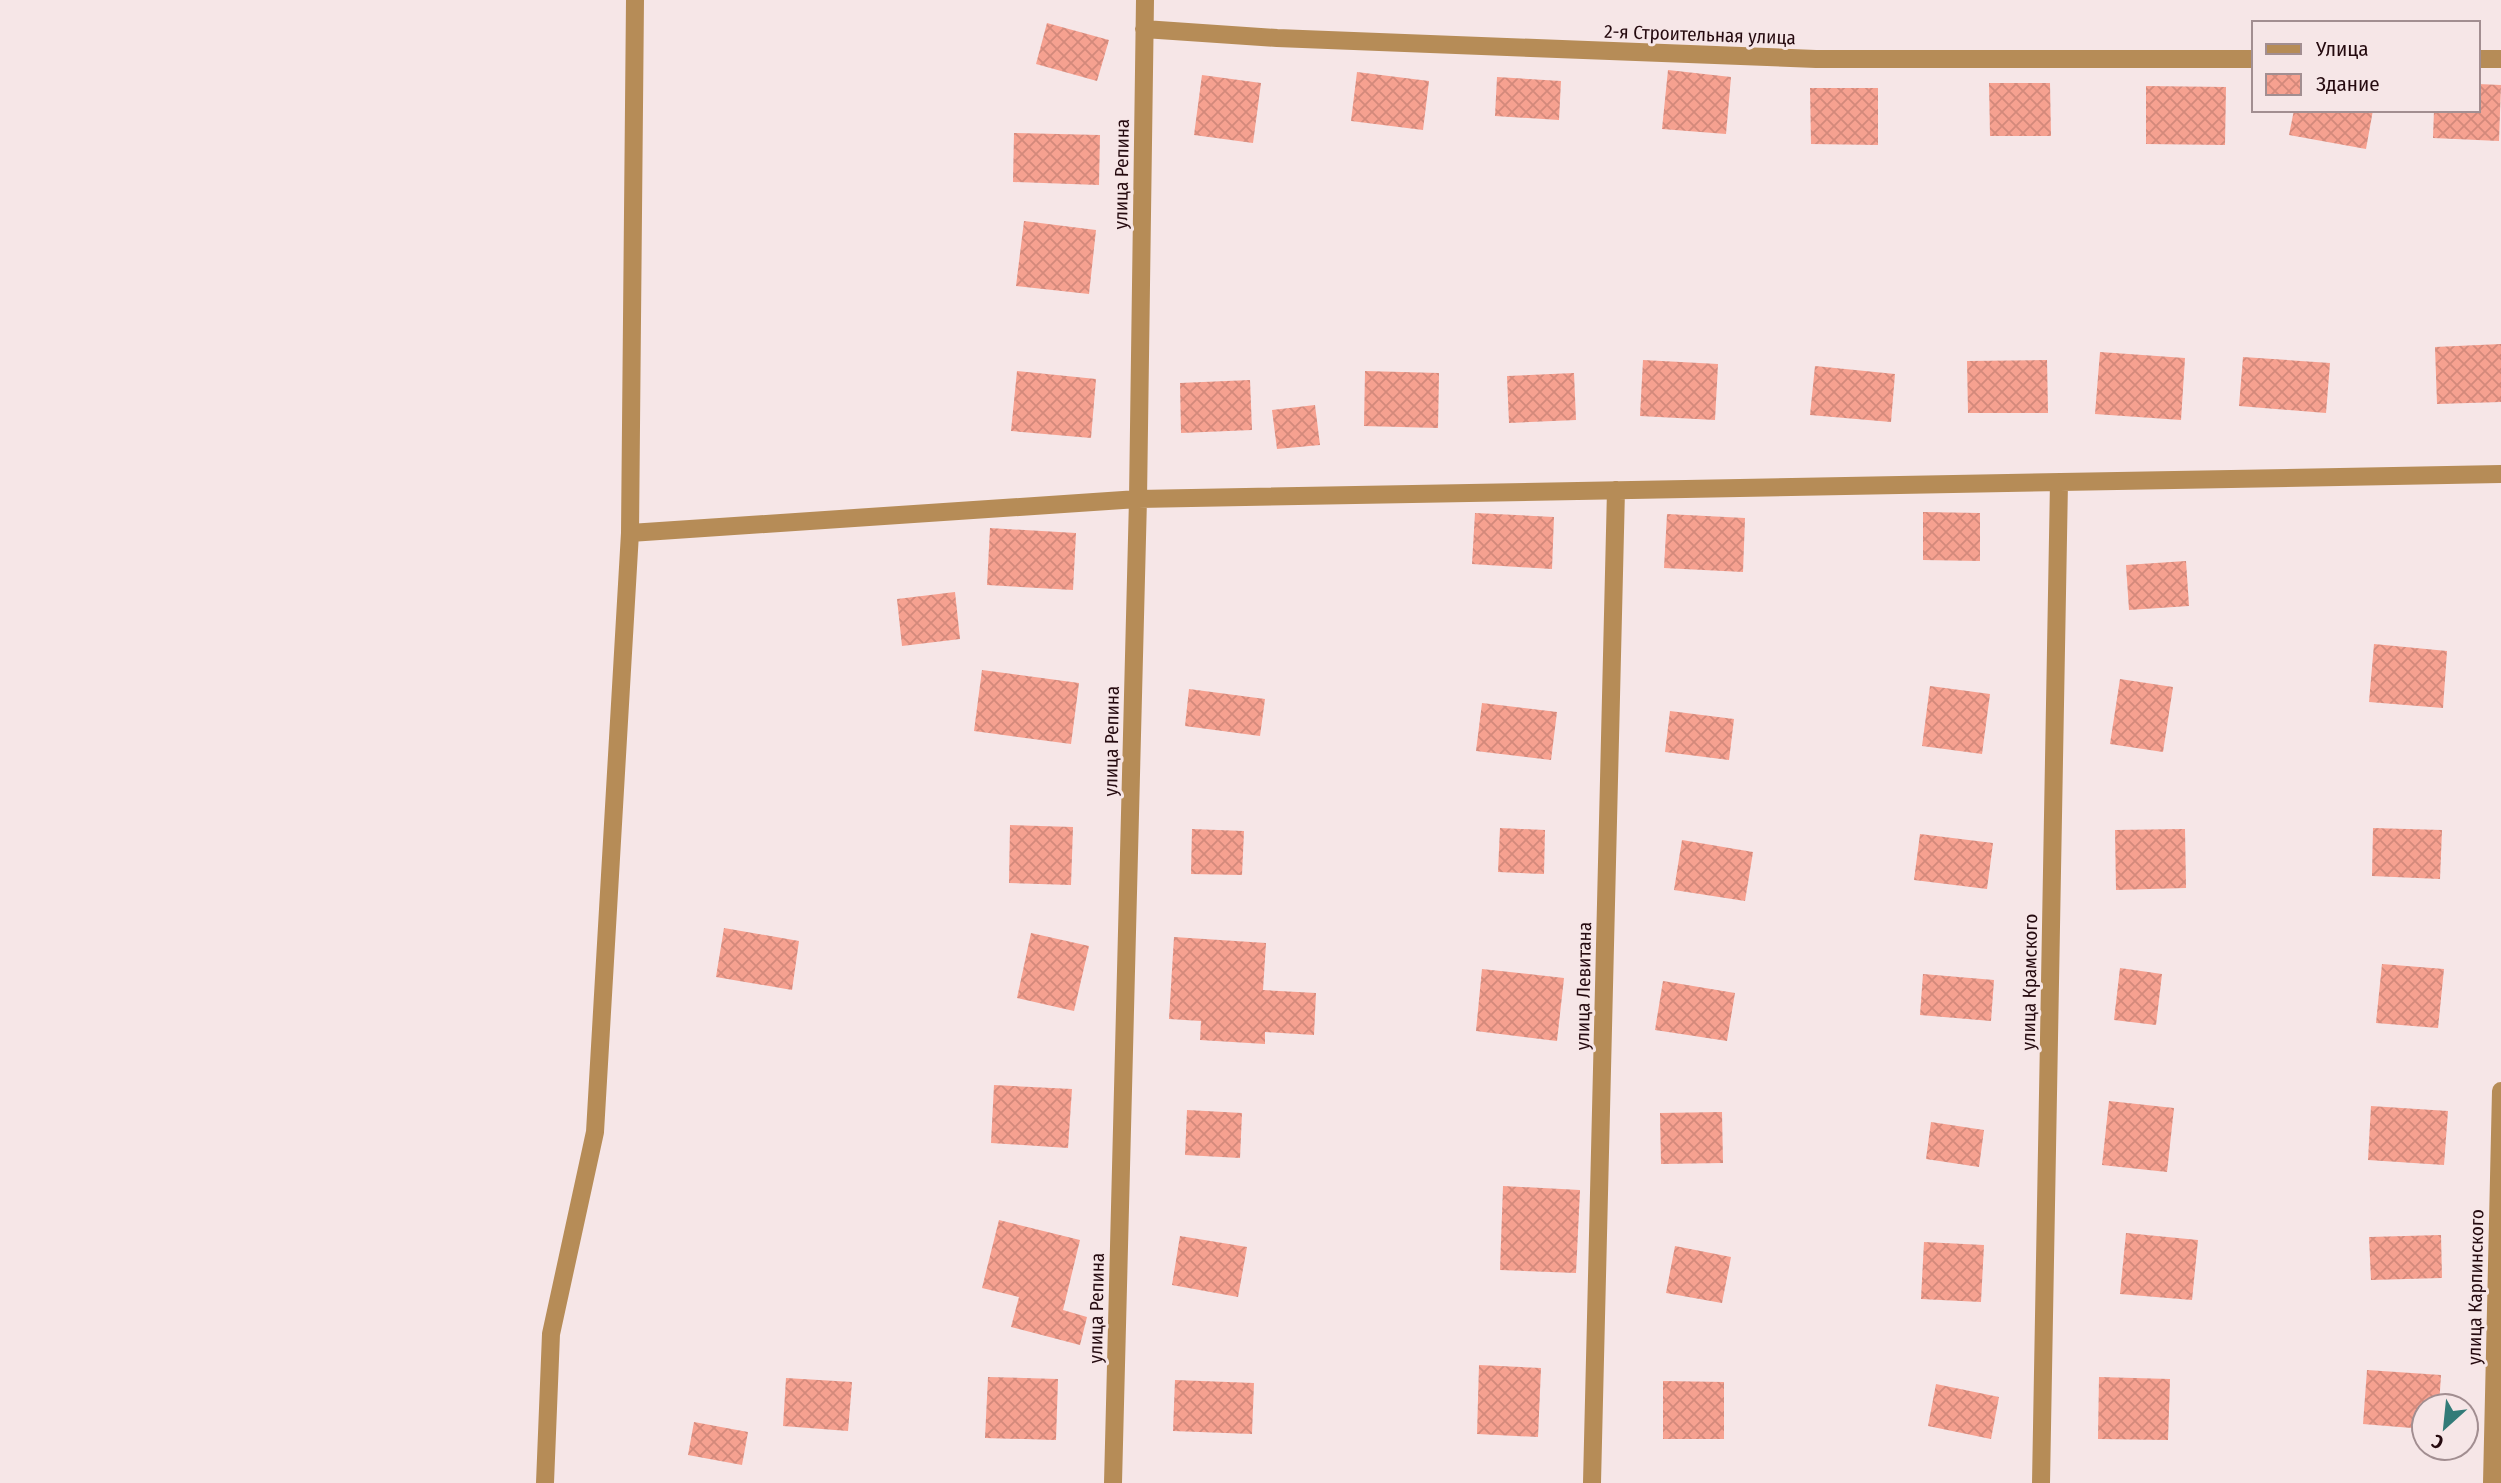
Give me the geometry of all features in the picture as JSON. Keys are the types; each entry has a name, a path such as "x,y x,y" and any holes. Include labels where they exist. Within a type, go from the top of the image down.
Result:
{"street":[{"path":"545,1483 551,1334 596,1132 630,533 635,0"},
{"name":"улица Репина","path":"1113,1483 1138,499 1145,0"},
{"name":"2-я Строительная улица","path":"1144,29 1277,38 1816,60 2252,59"},
{"path":"2480,59 2501,59"},
{"path":"630,533 1138,499 2501,474"},
{"name":"улица Крамского","path":"2041,1483 2059,482"},
{"name":"улица Левитана","path":"1592,1483 1616,490"},
{"name":"улица Карпинского","path":"2492,1483 2501,1091"}],"building":[{"path":"1047,23 1109,40 1097,81 1036,64"},
{"path":"1668,70 1731,77 1726,134 1662,129"},
{"path":"1357,72 1429,81 1423,130 1351,121"},
{"path":"1202,75 1261,83 1253,143 1194,135"},
{"path":"1497,77 1561,81 1559,120 1495,116"},
{"path":"1989,83 2050,83 2051,136 1990,136"},
{"path":"2480,84 2501,85 2499,141 2433,138 2434,112 2480,112"},
{"path":"2146,86 2226,87 2225,145 2146,144"},
{"path":"1810,88 1878,88 1878,145 1811,144"},
{"path":"2294,112 2373,112 2366,149 2289,135"},
{"path":"1014,133 1100,135 1099,185 1013,182"},
{"path":"1024,221 1096,230 1089,294 1016,286"},
{"path":"2501,344 2501,402 2437,404 2435,347"},
{"path":"2100,352 2185,358 2181,420 2095,414"},
{"path":"2243,357 2330,363 2326,413 2239,406"},
{"path":"1643,360 1718,364 1715,420 1640,416"},
{"path":"2047,360 2048,413 1968,413 1967,361"},
{"path":"1815,366 1895,374 1891,422 1810,415"},
{"path":"1017,371 1096,379 1091,438 1011,431"},
{"path":"1365,371 1439,373 1438,428 1364,426"},
{"path":"1574,373 1576,420 1509,423 1507,376"},
{"path":"1250,380 1252,430 1181,433 1180,383"},
{"path":"1315,405 1320,445 1277,449 1272,410"},
{"path":"1923,512 1980,513 1980,561 1923,560"},
{"path":"1475,513 1554,517 1552,569 1472,564"},
{"path":"1667,514 1745,518 1743,572 1664,568"},
{"path":"990,528 1076,533 1073,590 987,585"},
{"path":"2186,561 2189,606 2129,610 2126,565"},
{"path":"955,592 960,639 902,646 897,599"},
{"path":"2374,644 2447,651 2443,708 2369,702"},
{"path":"982,670 1079,683 1071,744 974,731"},
{"path":"2120,679 2173,687 2163,752 2110,744"},
{"path":"1930,686 1990,694 1982,754 1922,746"},
{"path":"1189,689 1265,699 1260,736 1185,726"},
{"path":"1482,703 1557,712 1551,760 1476,751"},
{"path":"1670,711 1734,719 1729,760 1665,752"},
{"path":"1010,825 1073,827 1071,885 1009,883"},
{"path":"1500,828 1545,830 1544,874 1498,872"},
{"path":"2373,828 2442,830 2440,879 2372,876"},
{"path":"1192,829 1244,831 1242,875 1191,874"},
{"path":"2185,829 2186,888 2116,890 2115,830"},
{"path":"1920,834 1993,843 1987,889 1914,880"},
{"path":"1682,840 1753,852 1745,901 1674,890"},
{"path":"724,928 799,941 792,990 716,977"},
{"path":"1031,933 1089,946 1074,1011 1017,998"},
{"path":"1174,937 1266,943 1263,990 1316,993 1314,1035 1265,1032 1265,1044 1200,1040 1201,1021 1169,1019"},
{"path":"2382,964 2444,969 2438,1028 2376,1023"},
{"path":"2120,968 2162,974 2156,1025 2114,1020"},
{"path":"1482,969 1564,978 1557,1041 1476,1031"},
{"path":"1923,974 1994,980 1991,1021 1920,1015"},
{"path":"1663,981 1735,993 1727,1041 1655,1030"},
{"path":"994,1085 1072,1089 1068,1148 991,1143"},
{"path":"2109,1101 2174,1108 2167,1172 2102,1165"},
{"path":"2371,1106 2448,1111 2444,1165 2368,1160"},
{"path":"1187,1110 1242,1113 1240,1158 1185,1155"},
{"path":"1722,1112 1723,1163 1661,1164 1660,1113"},
{"path":"1931,1122 1984,1130 1979,1167 1926,1159"},
{"path":"1503,1186 1580,1190 1576,1273 1500,1270"},
{"path":"999,1220 1080,1240 1063,1310 1087,1317 1080,1345 1011,1327 1019,1297 982,1288"},
{"path":"2126,1233 2198,1240 2192,1300 2120,1294"},
{"path":"2441,1235 2442,1278 2371,1280 2369,1237"},
{"path":"1180,1236 1247,1247 1238,1297 1172,1285"},
{"path":"1924,1242 1984,1245 1981,1302 1921,1299"},
{"path":"1675,1246 1731,1257 1722,1303 1666,1293"},
{"path":"1479,1365 1541,1368 1538,1437 1477,1434"},
{"path":"2367,1370 2441,1375 2440,1392 2410,1392 2410,1428 2363,1424"},
{"path":"988,1377 1058,1379 1056,1440 985,1438"},
{"path":"2099,1377 2170,1379 2168,1440 2098,1439"},
{"path":"786,1378 852,1382 848,1431 783,1426"},
{"path":"1175,1380 1254,1383 1252,1434 1173,1431"},
{"path":"1663,1381 1724,1382 1724,1439 1663,1439"},
{"path":"1936,1384 1999,1397 1991,1439 1928,1426"},
{"path":"694,1422 748,1432 742,1465 688,1455"}]}
